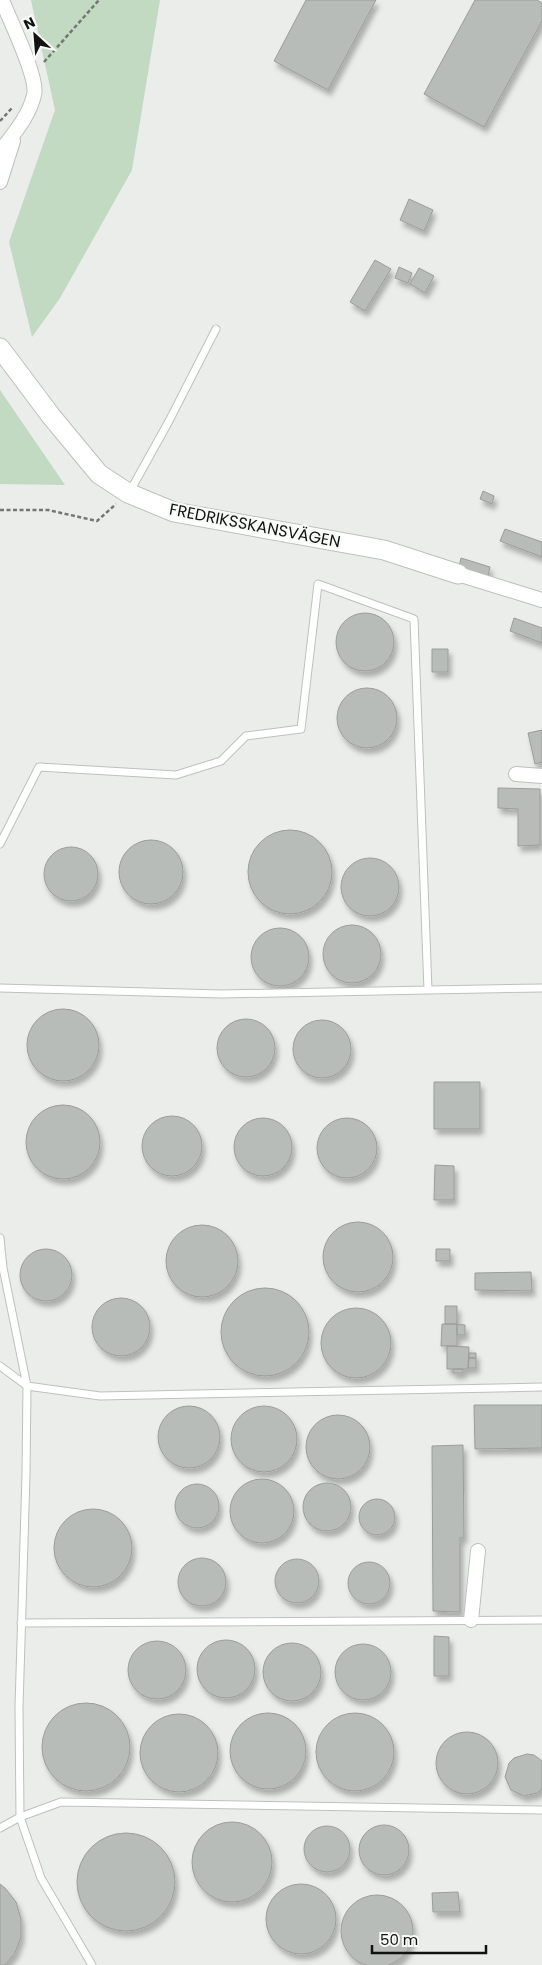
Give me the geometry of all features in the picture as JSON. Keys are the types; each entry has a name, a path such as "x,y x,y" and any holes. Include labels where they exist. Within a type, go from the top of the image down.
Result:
{"main road":[{"name":"FREDRIKSSKANSVÄGEN","path":"0,348 99,474 128,493 174,512 384,550 458,574"}],"street":[{"path":"0,152 15,133 32,103 35,93 33,75 8,21 2,0"},
{"path":"0,182 15,133"},
{"name":"FREDRIKSSKANSVÄGEN","path":"458,574 542,600"},
{"path":"516,774 542,776"},
{"path":"472,1620 478,1551"}],"lane":[{"path":"128,493 170,421 216,329"},
{"path":"0,844 39,768 176,775 221,761 246,736 301,729 318,584 414,619 428,990"},
{"path":"0,988 222,994 542,988"},
{"path":"0,1238 3,1268 27,1386 18,1707 20,1817 41,1878 92,1965"},
{"path":"0,1366 27,1386 100,1396 542,1387"},
{"path":"21,1623 542,1620"},
{"path":"0,1828 20,1817 60,1802 542,1810"}],"path":[{"path":"33,75 99,0"},
{"path":"0,510 48,510 97,521 128,493"}],"green space":[{"path":"31,0 160,0 132,170 60,298 32,337 9,242 55,110"},
{"path":"0,390 65,485 0,484"}],"building":[{"path":"306,0 376,0 328,90 274,61"},
{"path":"475,0 537,0 542,3 542,21 484,127 424,94"},
{"path":"409,199 433,210 424,231 400,220"},
{"path":"375,260 391,269 365,311 350,302"},
{"path":"399,267 412,273 408,283 395,278"},
{"path":"419,268 434,276 425,293 410,284"},
{"path":"483,491 494,496 492,504 480,499"},
{"path":"505,529 542,542 542,557 500,541"},
{"path":"461,558 490,567 488,576 459,567"},
{"path":"365,613 376,615 389,626 394,642 392,653 381,666 365,671 354,669 341,658 336,642 338,631 349,618"},
{"path":"514,618 542,628 542,643 510,631"},
{"path":"432,649 448,649 448,672 432,672"},
{"path":"367,688 379,690 392,701 397,718 395,730 384,743 367,748 355,746 342,735 337,718 339,706 350,693"},
{"path":"542,730 542,762 535,764 528,733"},
{"path":"498,788 540,789 540,845 518,846 518,809 498,808"},
{"path":"290,830 306,833 320,842 329,856 332,872 329,888 320,902 306,911 290,914 274,911 260,902 251,888 248,872 251,856 260,842 274,833"},
{"path":"145,840 157,840 174,849 181,860 183,872 181,884 174,895 157,904 145,904 133,899 124,890 119,878 119,866 124,854 133,845"},
{"path":"66,847 76,847 86,851 94,859 98,874 94,889 86,897 76,901 66,901 56,897 48,889 44,879 44,869 48,859 56,851"},
{"path":"364,858 376,858 391,866 399,881 399,893 391,908 376,916 364,916 349,908 341,893 341,881 349,866"},
{"path":"352,925 363,927 376,938 381,954 379,965 368,978 352,983 341,981 328,970 323,954 325,943 336,930"},
{"path":"274,928 286,928 301,936 309,951 309,963 301,978 286,986 274,986 259,978 251,963 251,951 259,936"},
{"path":"70,1009 89,1019 97,1031 99,1045 97,1059 89,1071 77,1079 56,1081 37,1071 29,1059 27,1038 37,1019 49,1011"},
{"path":"240,1019 252,1019 267,1027 275,1042 275,1054 267,1069 252,1077 240,1077 225,1069 217,1054 217,1042 225,1027"},
{"path":"316,1020 328,1020 343,1028 351,1043 351,1055 343,1070 328,1078 316,1078 301,1070 293,1055 293,1043 301,1028"},
{"path":"434,1082 480,1082 480,1129 434,1129"},
{"path":"63,1105 84,1111 94,1121 100,1142 94,1163 84,1173 63,1179 42,1173 32,1163 26,1142 32,1121 42,1111"},
{"path":"166,1116 178,1116 194,1124 200,1134 202,1146 200,1158 194,1168 178,1176 166,1176 150,1168 142,1152 142,1140 150,1124"},
{"path":"257,1118 269,1118 284,1126 292,1141 292,1153 284,1168 269,1176 257,1176 242,1168 234,1153 234,1141 242,1126"},
{"path":"341,1118 353,1118 369,1126 375,1136 377,1148 375,1160 369,1170 353,1178 341,1178 325,1170 317,1154 317,1142 325,1126"},
{"path":"435,1165 454,1166 454,1200 434,1200"},
{"path":"358,1222 377,1228 387,1238 393,1257 387,1276 377,1286 358,1292 339,1286 329,1276 323,1257 329,1238 339,1228"},
{"path":"209,1225 228,1235 236,1247 238,1261 236,1275 228,1287 216,1295 195,1297 176,1287 168,1275 166,1254 176,1235 188,1227"},
{"path":"46,1249 60,1253 68,1261 72,1275 68,1289 60,1297 46,1301 32,1297 24,1289 20,1275 24,1261 32,1253"},
{"path":"436,1249 450,1249 450,1261 436,1261"},
{"path":"531,1272 532,1291 475,1290 475,1273"},
{"path":"256,1288 274,1288 290,1295 302,1307 309,1323 309,1341 302,1357 290,1369 274,1376 256,1376 240,1369 228,1357 221,1341 221,1323 228,1307 240,1295"},
{"path":"115,1298 127,1298 142,1306 150,1321 150,1333 142,1348 127,1356 115,1356 100,1348 92,1333 92,1321 100,1306"},
{"path":"445,1306 457,1306 457,1324 445,1324"},
{"path":"356,1308 375,1314 385,1324 391,1343 385,1362 375,1372 356,1378 337,1372 327,1362 321,1343 327,1324 337,1314"},
{"path":"442,1324 457,1324 457,1346 441,1346"},
{"path":"457,1324 465,1325 465,1335 457,1335"},
{"path":"447,1346 469,1347 468,1369 447,1369"},
{"path":"469,1353 476,1353 476,1358 469,1358"},
{"path":"469,1358 476,1358 476,1368 468,1368"},
{"path":"453,1369 463,1369 463,1373 453,1373"},
{"path":"474,1405 542,1405 542,1448 475,1449"},
{"path":"189,1406 201,1408 211,1415 218,1425 220,1437 218,1449 211,1459 201,1466 189,1468 177,1466 167,1459 160,1449 158,1437 160,1425 167,1415 177,1408"},
{"path":"264,1406 276,1409 287,1416 294,1427 297,1439 294,1451 287,1462 276,1469 264,1472 252,1469 241,1462 234,1451 231,1439 234,1427 241,1416 252,1409"},
{"path":"332,1415 344,1415 361,1424 368,1435 370,1447 368,1459 361,1470 344,1479 332,1479 320,1474 311,1465 306,1453 306,1441 311,1429 320,1420"},
{"path":"463,1445 464,1538 460,1538 460,1612 433,1611 432,1446"},
{"path":"262,1479 280,1485 288,1493 294,1511 288,1529 280,1537 262,1543 244,1537 236,1529 230,1511 236,1493 244,1485"},
{"path":"322,1483 332,1483 344,1490 351,1502 351,1512 344,1524 332,1531 322,1531 314,1527 307,1520 303,1512 303,1502 307,1494 314,1487"},
{"path":"193,1484 201,1484 213,1490 219,1506 213,1522 201,1528 193,1528 181,1522 175,1510 175,1502 181,1490"},
{"path":"377,1499 384,1500 390,1504 394,1510 394,1524 390,1530 384,1534 377,1535 370,1534 364,1530 360,1524 359,1517 360,1510 364,1504 370,1500"},
{"path":"93,1509 108,1512 121,1520 129,1533 132,1548 129,1563 121,1576 108,1584 93,1587 78,1584 65,1576 57,1563 54,1548 57,1533 65,1520 78,1512"},
{"path":"202,1558 211,1560 219,1565 224,1573 226,1582 224,1591 219,1599 211,1604 202,1606 193,1604 185,1599 180,1591 178,1582 180,1573 185,1565 193,1560"},
{"path":"297,1559 309,1563 315,1569 319,1581 315,1593 309,1599 297,1603 285,1599 279,1593 275,1581 279,1569 285,1563"},
{"path":"373,1562 381,1565 387,1571 390,1583 387,1595 381,1601 365,1604 357,1601 351,1595 348,1579 351,1571 357,1565"},
{"path":"434,1636 449,1637 449,1676 434,1676"},
{"path":"226,1640 237,1642 250,1653 255,1669 253,1680 242,1693 226,1698 215,1696 202,1685 197,1669 199,1658 210,1645"},
{"path":"157,1641 168,1643 181,1654 186,1670 184,1681 173,1694 157,1699 146,1697 133,1686 128,1670 130,1659 141,1646"},
{"path":"286,1643 298,1643 313,1651 321,1666 321,1678 313,1693 298,1701 286,1701 271,1693 263,1678 263,1666 271,1651"},
{"path":"358,1644 368,1644 383,1652 389,1661 391,1672 389,1683 383,1692 368,1700 358,1700 347,1695 340,1688 335,1677 335,1667 340,1656 347,1649"},
{"path":"77,1703 95,1703 111,1710 123,1722 130,1738 130,1756 123,1772 111,1784 95,1791 77,1791 61,1784 49,1772 42,1756 42,1738 49,1722 61,1710"},
{"path":"268,1713 282,1716 295,1724 303,1737 306,1751 303,1765 295,1778 282,1786 268,1789 254,1786 241,1778 233,1765 230,1751 233,1737 241,1724 254,1716"},
{"path":"355,1713 370,1716 387,1730 391,1737 394,1752 391,1767 377,1784 370,1788 355,1791 340,1788 323,1774 319,1767 316,1752 319,1737 333,1720 340,1716"},
{"path":"179,1714 194,1717 211,1731 215,1738 218,1753 215,1768 201,1785 194,1789 179,1792 164,1789 147,1775 143,1768 140,1753 143,1738 157,1721 164,1717"},
{"path":"461,1732 473,1732 489,1741 496,1751 498,1763 496,1775 489,1785 473,1794 461,1794 450,1789 441,1780 436,1769 436,1757 441,1746 450,1737"},
{"path":"527,1754 534,1755 542,1761 542,1789 537,1793 524,1796 511,1790 505,1777 509,1763 514,1758"},
{"path":"224,1822 240,1822 261,1833 272,1854 272,1870 261,1891 240,1902 224,1902 210,1896 198,1884 192,1870 192,1854 198,1840 210,1828"},
{"path":"384,1825 398,1829 405,1836 409,1850 405,1864 398,1871 384,1875 370,1871 363,1864 359,1850 363,1836 370,1829"},
{"path":"327,1826 340,1830 346,1836 350,1849 346,1862 340,1868 327,1872 314,1868 308,1862 304,1849 308,1836 314,1830"},
{"path":"126,1833 145,1837 161,1847 171,1863 175,1882 171,1901 161,1917 145,1927 126,1931 107,1927 91,1917 81,1901 77,1882 81,1863 91,1847 107,1837"},
{"path":"0,1884 16,1902 21,1919 21,1937 15,1953 5,1965 0,1965"},
{"path":"301,1884 320,1890 330,1900 336,1919 330,1938 320,1948 301,1954 282,1948 272,1938 266,1919 272,1900 282,1890"},
{"path":"458,1892 460,1912 433,1912 432,1893"},
{"path":"377,1895 397,1901 407,1911 413,1931 407,1951 397,1961 377,1967 357,1961 347,1951 341,1931 347,1911 357,1901"}]}
